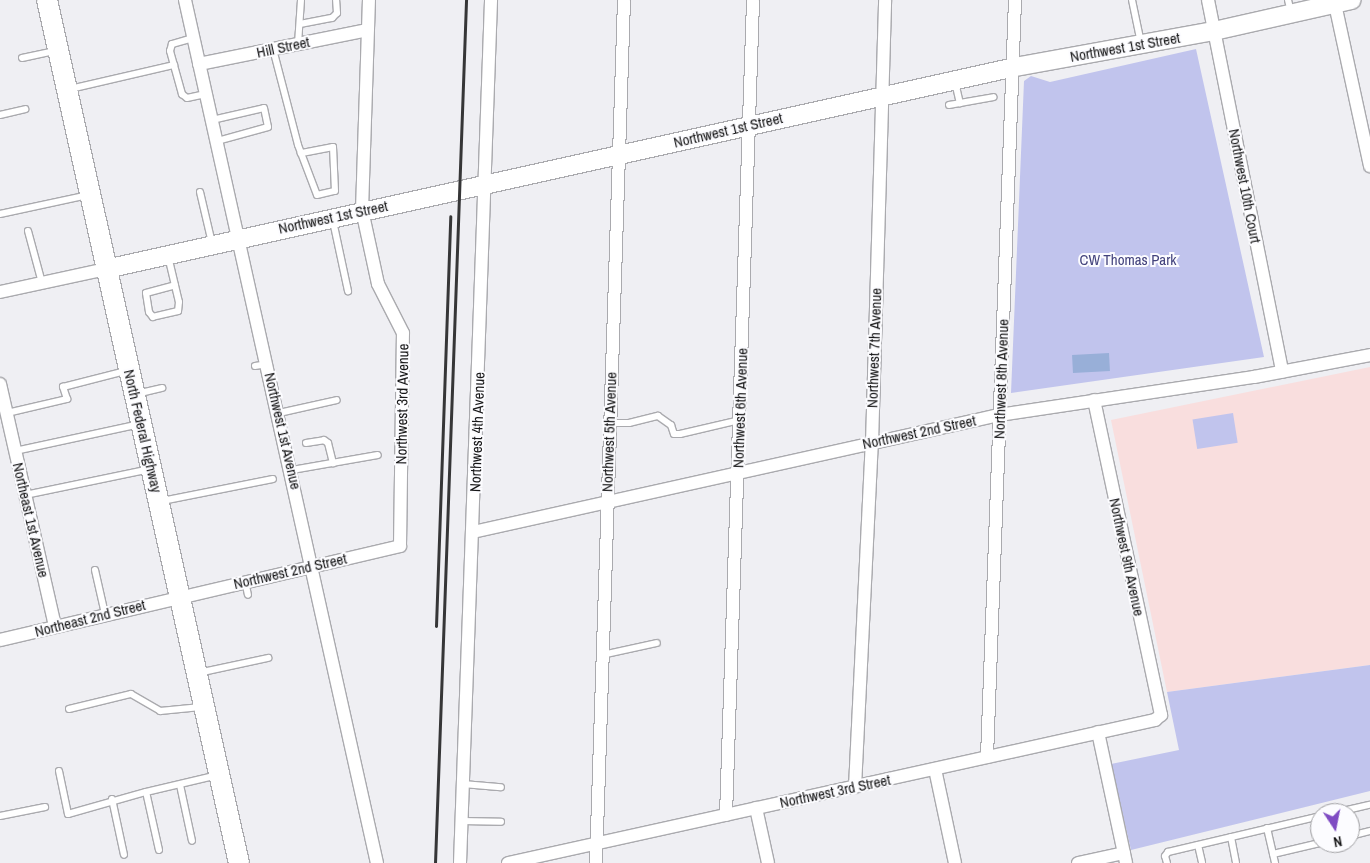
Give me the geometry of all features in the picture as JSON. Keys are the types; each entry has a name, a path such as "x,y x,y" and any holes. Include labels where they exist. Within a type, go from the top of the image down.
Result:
{"main road":[{"name":"North Federal Highway","path":"46,0 239,863"}],"street":[{"name":"Northwest 1st Avenue","path":"185,0 240,238 262,365 279,413 377,863"},
{"name":"Northwest 3rd Avenue","path":"369,0 362,210 378,284 403,333 400,546"},
{"name":"Northwest 4th Avenue","path":"460,863 491,0"},
{"name":"Northwest 5th Avenue","path":"596,863 600,655 624,0"},
{"name":"Northwest 6th Avenue","path":"726,815 753,0"},
{"name":"Northwest 7th Avenue","path":"855,787 872,443 884,0"},
{"name":"Northwest 8th Avenue","path":"987,758 999,415 1015,67 1015,0"},
{"name":"Northwest 10th Court","path":"1208,0 1282,372"},
{"name":"Northwest 1st Street","path":"106,269 362,210 485,186 1015,67 1214,30 1289,7 1344,2"},
{"path":"1344,2 1370,166"},
{"name":"Hill Street","path":"199,64 368,30"},
{"path":"0,292 106,269"},
{"name":"Northwest 2nd Street","path":"473,532 606,503 738,471 999,415 1282,372 1370,355"},
{"name":"Northeast 1st Avenue","path":"0,384 55,626"},
{"name":"Northwest 9th Avenue","path":"1094,400 1161,715"},
{"name":"Northwest 2nd Street","path":"180,596 400,546"},
{"name":"Northeast 2nd Street","path":"0,640 180,596"},
{"name":"Northwest 3rd Street","path":"508,863 1155,720 1161,715"},
{"path":"1078,863 1125,858 1098,732"},
{"path":"935,769 955,863"},
{"path":"756,808 768,863"}],"lane":[{"path":"298,44 301,0"},
{"path":"300,24 332,18 337,13 336,0"},
{"path":"1132,0 1142,44"},
{"path":"193,38 172,44 170,51 182,94 187,98 206,94"},
{"path":"273,49 302,154 317,195 335,191 333,147 302,154"},
{"path":"22,58 57,50"},
{"path":"67,90 174,65"},
{"path":"955,80 960,103"},
{"path":"949,105 993,97"},
{"path":"212,120 264,108 268,127 217,141"},
{"path":"0,115 25,109"},
{"path":"200,192 212,244"},
{"path":"0,214 90,195"},
{"path":"332,217 348,291"},
{"path":"28,231 42,283"},
{"path":"168,255 175,286 178,311 153,317 149,312 146,293 175,286"},
{"path":"7,413 66,399 64,387 129,370"},
{"path":"135,394 162,388"},
{"path":"279,413 337,400"},
{"path":"609,423 629,423 658,416 671,425 674,434 680,434 740,420"},
{"path":"15,451 141,424"},
{"path":"306,443 324,440 328,443 333,463"},
{"path":"292,470 378,455"},
{"path":"25,495 151,468"},
{"path":"159,502 272,479"},
{"path":"96,570 105,614"},
{"path":"245,581 248,595"},
{"path":"600,655 657,643"},
{"path":"197,673 268,658"},
{"path":"69,708 131,694 160,711 204,707"},
{"path":"59,771 68,814 112,799 219,775"},
{"path":"464,784 501,787"},
{"path":"180,785 192,842"},
{"path":"146,792 159,850"},
{"path":"112,799 124,855"},
{"path":"0,816 45,806"},
{"path":"1167,863 1165,856 1168,852 1310,818"},
{"path":"462,821 501,822"},
{"path":"1267,828 1274,863"},
{"path":"1231,837 1236,863"},
{"path":"1198,845 1202,863"},
{"path":"1273,854 1310,845"}],"shaded area":[{"path":"1109,353 1110,371 1073,373 1072,355"},
{"path":"1370,367 1370,665 1167,692 1111,420"}],"green space":[{"name":"CW Thomas Park","path":"1196,49 1264,357 1011,393 1024,81 1031,76 1050,82"},
{"path":"1233,413 1238,443 1197,449 1193,419"},
{"path":"1370,665 1370,791 1321,803 1310,803 1310,806 1131,850 1111,764 1179,750 1167,692"}],"railway":[{"path":"435,863 466,0"},
{"path":"436,626 450,216"}]}
